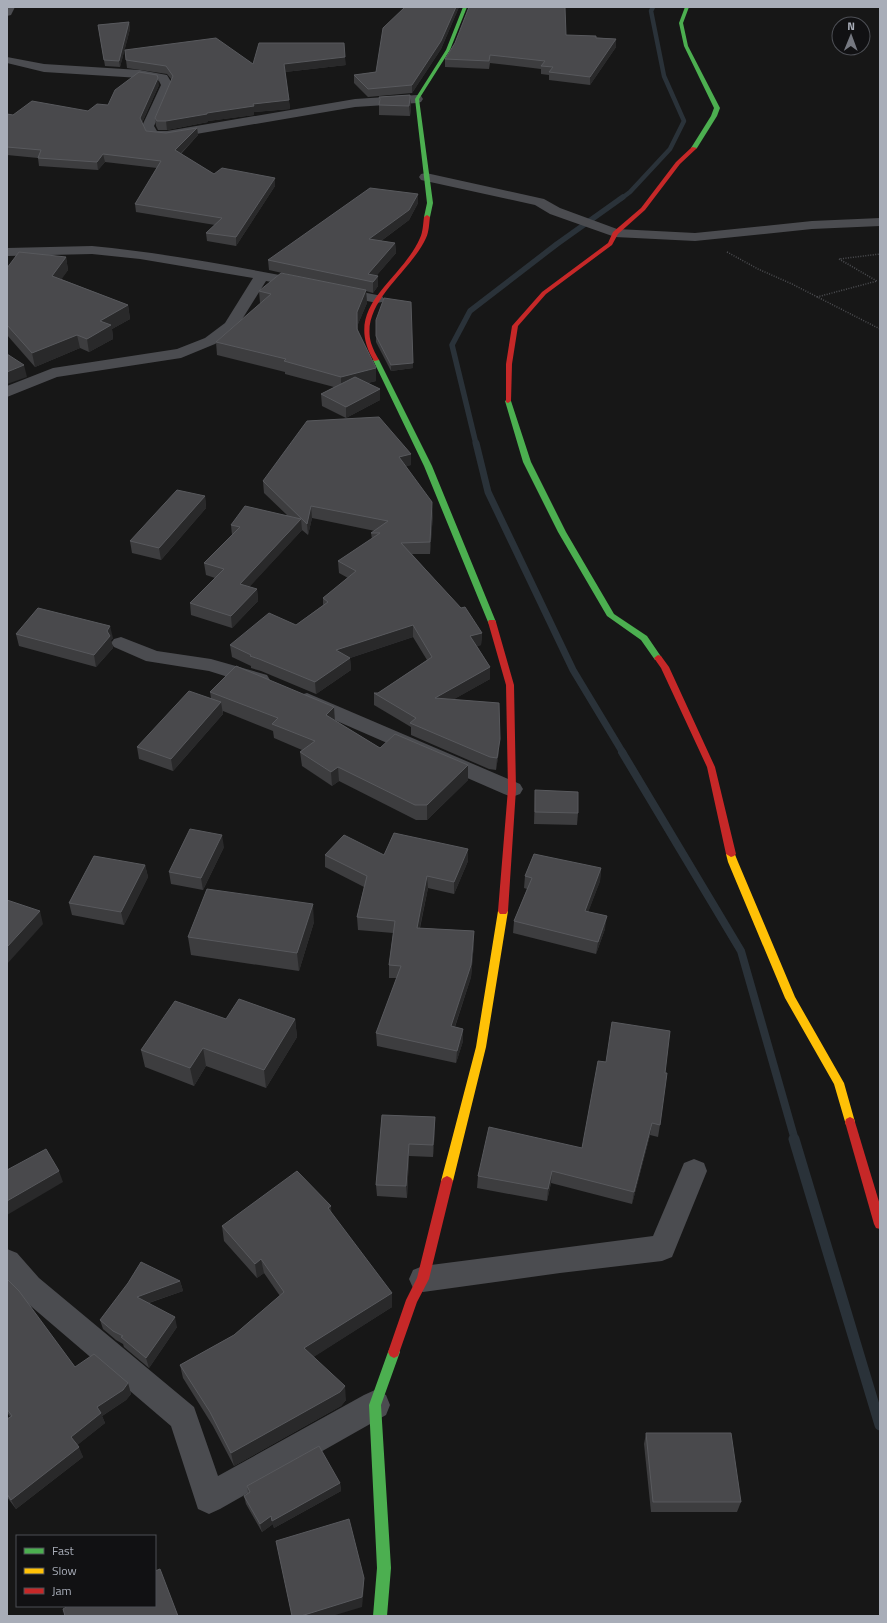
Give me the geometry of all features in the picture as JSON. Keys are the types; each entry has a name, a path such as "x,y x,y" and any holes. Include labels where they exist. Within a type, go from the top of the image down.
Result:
{"street":[{"path":"7,13 10,7"},
{"path":"380,1616 384,1568 375,1405 412,1300 423,1279 481,1047 502,919 512,789 510,685 495,632 468,560 428,466 367,342 367,325 377,299 411,258 423,238 430,203 417,99 448,50 465,7"},
{"path":"687,7 682,23 686,46 717,108 716,112 694,148 678,163 644,209 615,233 610,244 544,293 516,326 509,364 508,400 527,462 562,532 611,616 644,638 665,667 701,746 710,767 733,862 790,998 839,1082 880,1224"},
{"path":"7,60 44,68 140,74 163,78 166,85 148,126 152,135 168,135 355,103 417,99"},
{"path":"426,177 482,188 506,196 539,202 555,211 615,233 695,237 812,225 880,222"},
{"path":"7,252 100,251 140,255 262,276 377,299"},
{"path":"7,392 53,374 181,353 210,341 231,326 262,276"},
{"path":"121,643 153,657 211,665 253,677 512,789"},
{"path":"423,1279 560,1260 662,1248 694,1171"},
{"path":"7,1262 29,1287 184,1416 208,1498 375,1405"}],"path":[{"path":"695,237 880,329"},
{"path":"816,297 877,281 839,259 880,254"}],"building":[{"path":"405,7 456,7 441,41 412,85 368,89 354,75 376,72 383,28"},
{"path":"469,7 565,7 566,35 596,36 596,38 616,39 590,77 549,72 553,67 541,66 545,61 490,55 489,61 445,59 455,43"},
{"path":"129,22 119,61 104,60 98,25"},
{"path":"216,38 253,64 259,43 344,43 345,57 284,64 289,100 253,104 254,106 166,121 157,121 155,118 173,76 166,66 126,60 125,50"},
{"path":"139,72 157,75 158,78 140,118 146,131 166,133 197,128 175,150 214,174 222,168 275,178 236,237 206,233 222,218 135,204 161,161 103,154 97,162 38,158 41,150 7,147 7,114 13,115 32,101 88,111 97,104 108,105 115,90"},
{"path":"410,95 409,106 379,105 379,97"},
{"path":"370,188 418,194 409,210 369,239 395,243 368,274 378,276 373,282 268,260"},
{"path":"19,252 66,257 52,276 128,305 100,321 111,325 87,339 77,335 32,353 7,325 7,268"},
{"path":"281,273 366,290 357,312 357,329 376,368 341,377 284,361 286,359 216,342 271,294 259,291"},
{"path":"384,298 411,302 413,363 391,365 376,336 376,320"},
{"path":"7,354 24,365 7,372"},
{"path":"355,377 380,389 346,407 321,394"},
{"path":"379,417 411,454 399,457 432,502 430,542 401,543 461,608 465,607 482,633 470,636 490,667 435,698 499,703 500,739 497,758 490,757 410,723 416,718 374,693 378,693 432,657 413,625 336,650 350,658 315,682 250,656 251,655 230,645 269,613 296,625 328,602 323,598 356,571 338,561 380,533 371,533 388,521 311,506 307,524 263,481 307,421"},
{"path":"177,490 205,496 159,548 130,541"},
{"path":"245,506 301,519 240,584 257,589 231,616 190,603 224,569 204,563 240,527 231,525"},
{"path":"38,608 110,626 107,631 110,636 94,655 16,634"},
{"path":"236,666 334,707 326,715 380,748 395,734 468,765 427,805 415,805 338,767 331,772 300,752 315,741 272,724 278,718 210,692"},
{"path":"189,691 221,702 171,759 137,747"},
{"path":"535,790 578,792 578,813 535,812"},
{"path":"190,829 222,835 201,878 169,872"},
{"path":"394,833 468,849 454,882 427,876 417,928 474,931 471,965 451,1026 463,1029 457,1051 376,1033 401,966 389,965 395,921 357,917 367,876 325,855 344,835 384,855"},
{"path":"534,854 601,868 585,911 607,916 598,942 514,921 532,878 525,876"},
{"path":"94,856 145,865 121,912 69,903"},
{"path":"207,889 313,904 297,953 188,937"},
{"path":"7,900 40,911 7,947"},
{"path":"239,999 295,1019 264,1070 203,1048 190,1068 141,1050 175,1001 226,1019"},
{"path":"612,1022 670,1031 665,1073 667,1073 660,1125 652,1123 634,1192 552,1171 548,1189 478,1176 489,1127 582,1148 598,1061 606,1062"},
{"path":"382,1115 435,1117 433,1145 409,1144 406,1186 376,1185"},
{"path":"46,1149 59,1171 7,1201 7,1170"},
{"path":"297,1171 331,1206 328,1208 392,1293 304,1348 345,1386 340,1392 231,1453 210,1412 180,1365 234,1335 284,1292 261,1259 255,1264 222,1226"},
{"path":"141,1262 180,1281 137,1297 175,1317 146,1358 121,1337 123,1336 113,1331 100,1320 128,1283"},
{"path":"7,1279 19,1291 75,1367 94,1354 128,1383 123,1390 97,1407 101,1413 71,1437 79,1447 11,1500 7,1494 7,1419 12,1416 7,1409"},
{"path":"646,1433 731,1433 741,1502 653,1502"},
{"path":"319,1446 340,1483 272,1521 271,1516 260,1524 244,1496 250,1492 247,1486"},
{"path":"349,1519 364,1578 362,1597 301,1616 292,1616 276,1541"},
{"path":"160,1569 178,1616 65,1616 63,1609 66,1607 156,1607 156,1571"}],"waterway":[{"path":"622,198 630,192 670,149 684,121 664,76 651,11 653,7"},
{"path":"476,444 452,345 470,311 557,244 623,197"},
{"path":"476,443 488,492 573,670 623,753"},
{"path":"622,752 741,951 795,1140"},
{"path":"794,1139 880,1425"}],"traffic: fast":[{"path":"427,217 430,203 417,99 448,50 465,7"},
{"path":"687,7 681,23 686,46 717,108 714,116 694,148"},
{"path":"376,360 428,466 492,622"},
{"path":"508,401 527,462 562,532 611,616 644,638 658,658"},
{"path":"380,1616 384,1568 375,1405 394,1352"}],"traffic: slow":[{"path":"731,854 790,998 839,1083 850,1122"},
{"path":"447,1181 481,1047 503,911"}],"traffic: jam":[{"path":"508,401 509,364 515,326 544,293 610,244 615,233 643,209 678,163 694,148"},
{"path":"376,360 368,343 366,329 369,316 376,302 416,250 423,238 427,217"},
{"path":"492,622 510,685 512,789 503,911"},
{"path":"658,658 665,667 711,767 731,854"},
{"path":"850,1122 880,1224"},
{"path":"394,1352 412,1300 423,1279 447,1181"}]}
